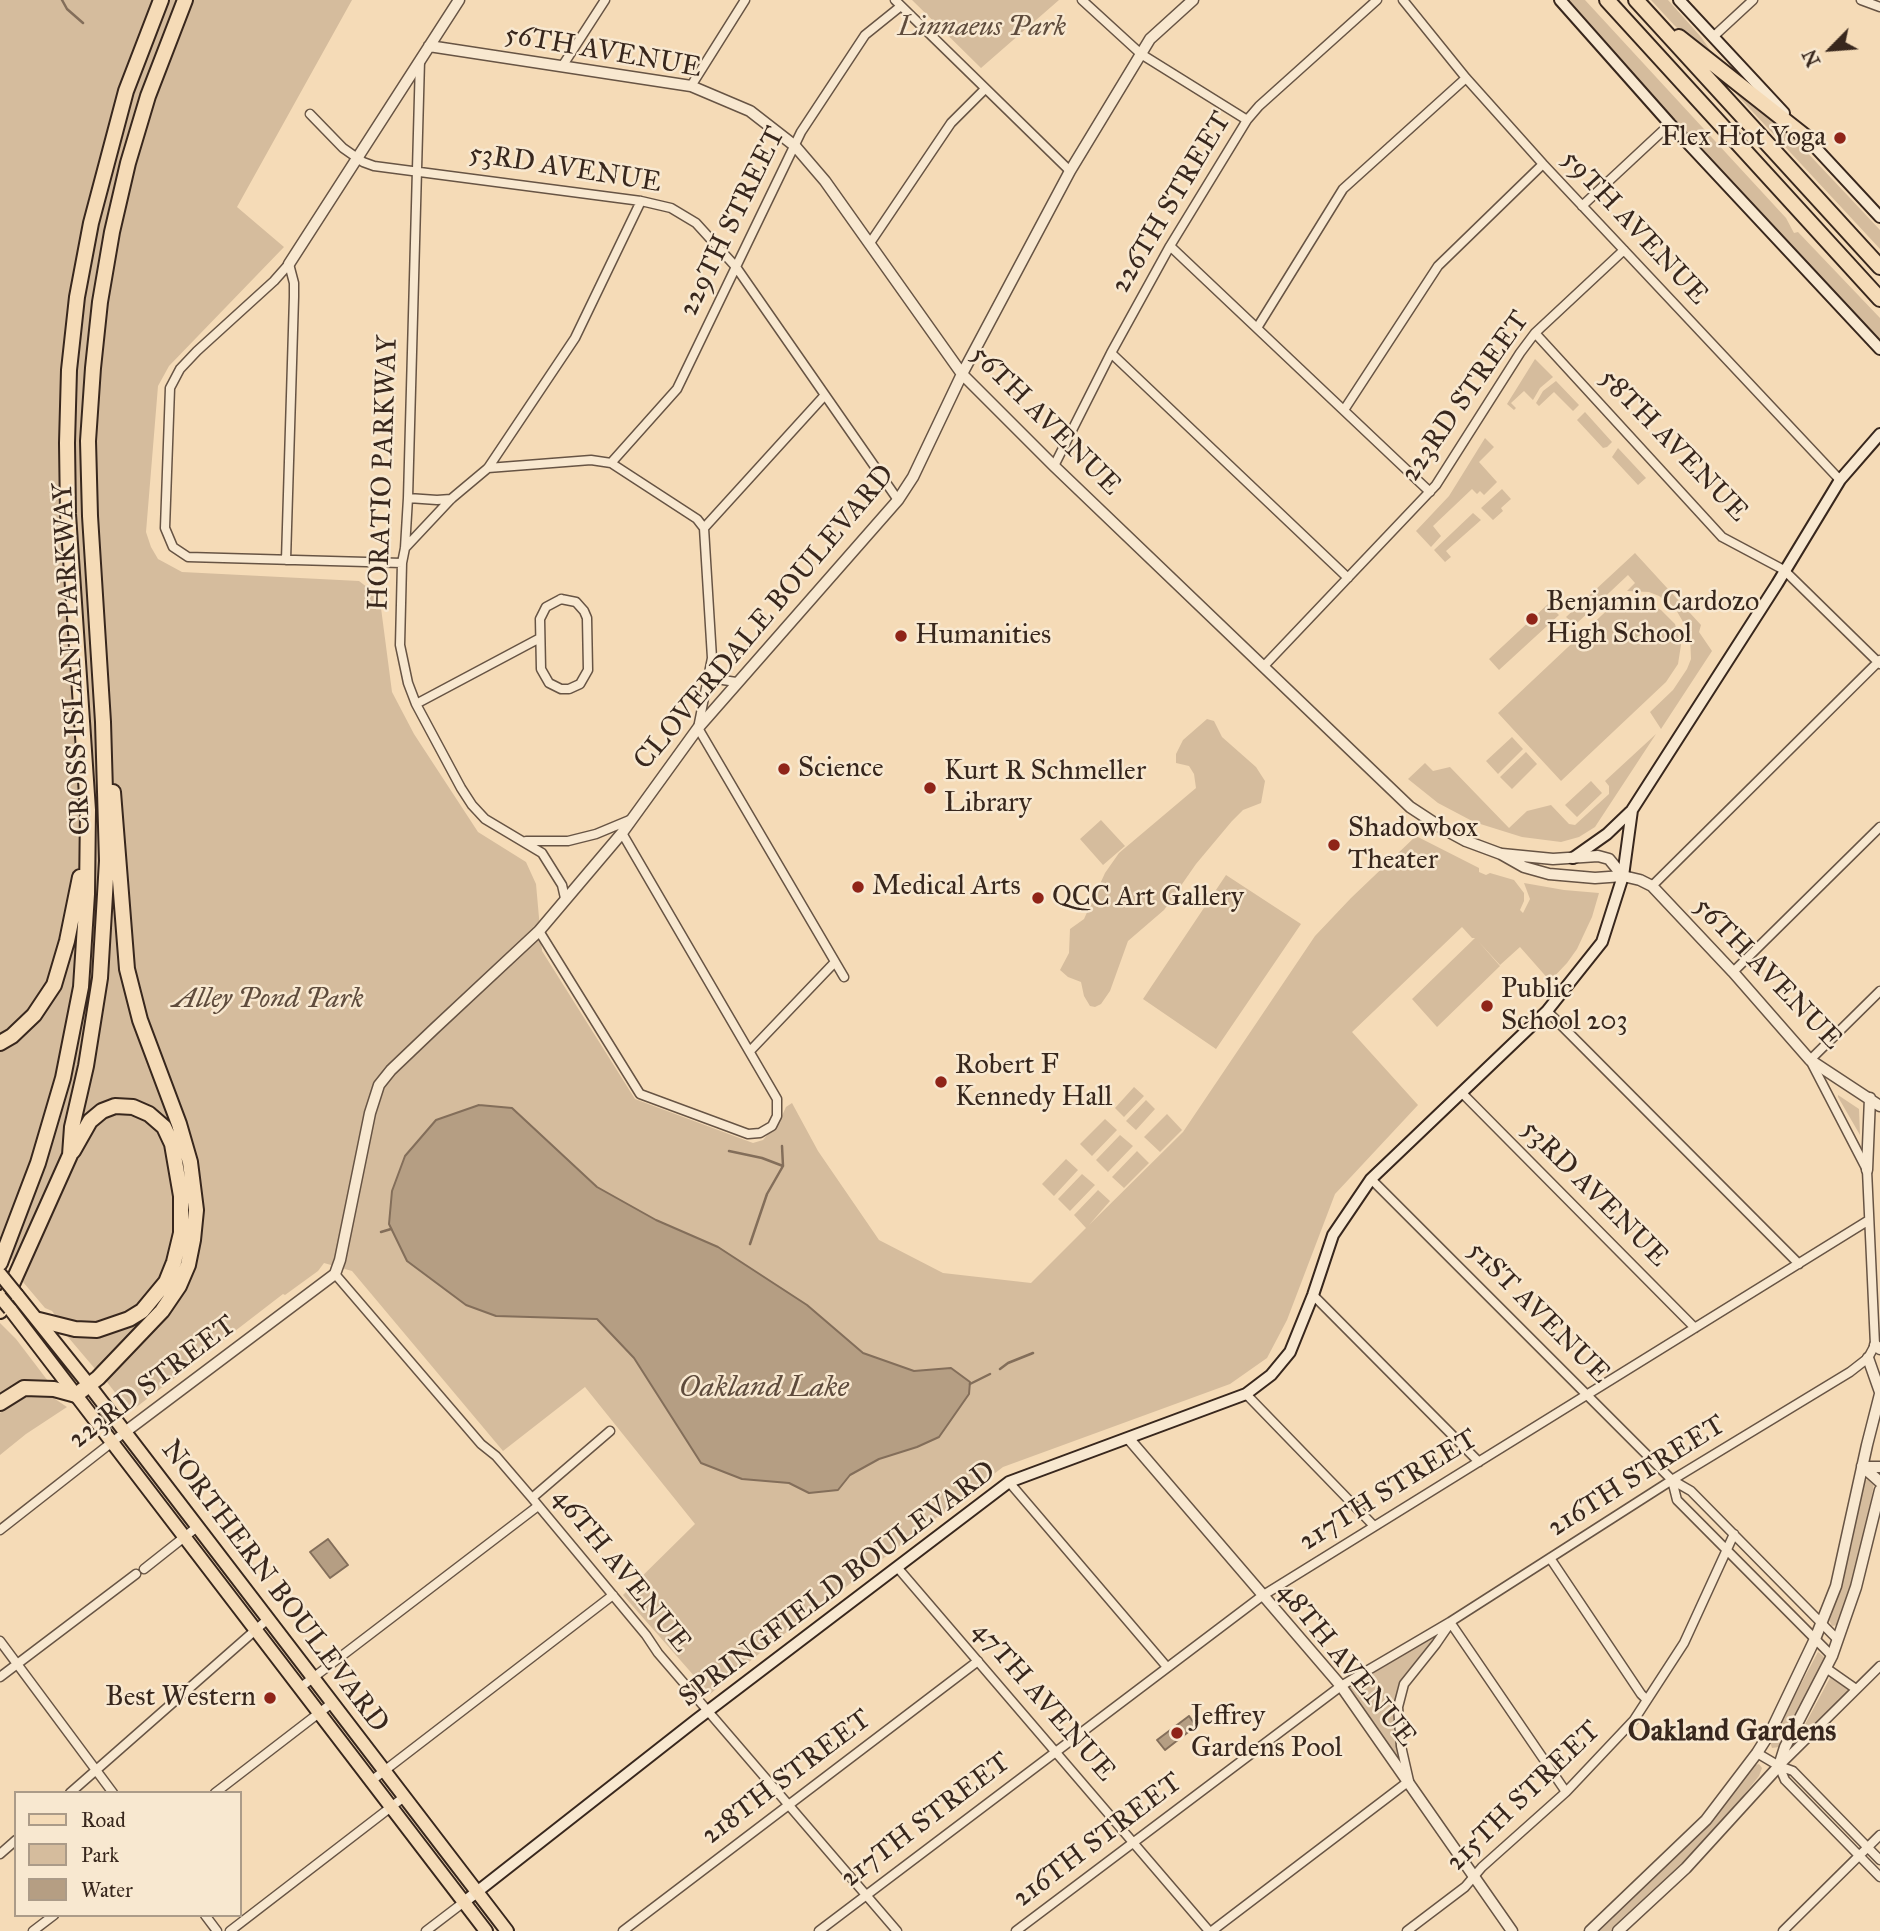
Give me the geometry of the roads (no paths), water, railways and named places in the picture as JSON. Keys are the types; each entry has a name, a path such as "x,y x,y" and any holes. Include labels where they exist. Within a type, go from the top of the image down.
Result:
{"highway":[{"name":"CROSS ISLAND PARKWAY","path":"0,1263 38,1163 63,1078 81,987 87,894 88,810 68,514 66,443 69,370 77,296 91,223 125,91 161,0"},
{"name":"CROSS ISLAND PARKWAY","path":"5,1310 70,1155 72,1127 86,1066 100,978 107,861 103,722 88,441 100,302 128,163 148,96 185,0"},
{"path":"1607,0 1880,299"},
{"path":"1636,0 1880,267"},
{"path":"1644,0 1680,38 1807,138"},
{"path":"0,1403 24,1388 54,1389 76,1395 109,1368 162,1311 179,1286 188,1265 196,1210 186,1149 140,1020 127,969 116,811 103,722"},
{"path":"0,1044 34,1015 54,985 78,895 88,810"},
{"path":"38,1320 75,1329 97,1330 129,1319 142,1311 166,1282 174,1262 180,1233 181,1196 172,1144 164,1127 149,1114 133,1107 115,1106 102,1111 90,1121 70,1155"}],"main road":[{"path":"1560,0 1880,349"},
{"path":"1679,0 1880,217"},
{"name":"SPRINGFIELD BOULEVARD","path":"464,1902 708,1711 1009,1482 1246,1394 1271,1375 1290,1352 1333,1235 1371,1179 1547,1011 1602,942 1623,876 1632,810 1840,480 1880,434"},
{"path":"1573,858 1607,834 1632,810"},
{"name":"NORTHERN BOULEVARD","path":"0,1274 89,1385 507,1931"},
{"name":"NORTHERN BOULEVARD","path":"0,1297 5,1310 76,1395 486,1931"}],"street":[{"path":"402,563 188,557 173,547 164,528 170,388 180,369 197,351 289,264 458,0"},
{"path":"563,65 605,0"},
{"path":"691,86 745,0"},
{"path":"1082,0 1141,54 1247,120"},
{"name":"CLOVERDALE BOULEVARD","path":"335,1273 340,1260 370,1113 379,1085 434,1029 539,931 622,833 698,728 736,682 898,500 913,477 962,374 1070,171 1150,39 1193,0"},
{"name":"226TH STREET","path":"1054,466 1111,353 1170,246 1247,120 1259,106 1377,0"},
{"name":"59TH AVENUE","path":"1403,0 1466,78 1543,164 1840,480"},
{"path":"1713,37 1753,0"},
{"path":"1861,0 1880,8"},
{"path":"898,3 1070,171"},
{"name":"229TH STREET","path":"611,463 677,388 801,132 865,35 898,3"},
{"name":"56TH AVENUE","path":"429,47 691,86 750,111 795,146 825,181 962,374 1054,466 1410,807 1454,835 1501,854 1524,867 1549,874 1595,878 1623,876 1652,886 1733,972 1810,1060 1880,1106"},
{"name":"HORATIO PARKWAY","path":"420,60 408,498 402,563 400,645 408,683 416,704 472,805 485,819 505,833 526,841 542,853 562,885 565,898"},
{"path":"1257,328 1343,189 1466,78"},
{"path":"870,243 951,123 985,89"},
{"name":"53RD AVENUE","path":"310,114 327,134 356,157 374,166 641,201 671,208 696,223 736,267 898,500"},
{"path":"1582,206 1671,124"},
{"path":"1344,410 1438,266 1543,164"},
{"path":"405,548 452,499 488,468 575,338 641,201"},
{"path":"1170,246 1430,492"},
{"name":"223RD STREET","path":"1264,666 1430,492 1535,333 1624,250"},
{"path":"286,560 294,297 289,264"},
{"name":"58TH AVENUE","path":"1535,333 1723,537 1784,570 1879,662"},
{"path":"1111,353 1349,578"},
{"path":"704,528 825,395"},
{"path":"488,468 591,460 611,463 697,519 704,528 712,657 698,728 844,977"},
{"path":"408,498 452,499"},
{"path":"569,600 581,607 587,618 588,670 580,684 561,689 545,679 541,669 540,638 542,612 552,602 569,600"},
{"path":"416,704 540,638"},
{"path":"1652,886 1879,662"},
{"path":"711,672 723,680 736,682"},
{"name":"HORATIO PARKWAY","path":"526,841 568,841 596,834 632,819"},
{"path":"1733,972 1880,827"},
{"path":"539,931 640,1094 753,1134 772,1126 777,1116 777,1099 622,833"},
{"name":"56TH AVENUE","path":"1501,854 1553,859 1598,856 1609,859 1623,876"},
{"path":"750,1051 835,962"},
{"path":"1867,1170 1810,1060 1880,991"},
{"path":"1547,1011 1799,1264"},
{"name":"53RD AVENUE","path":"1461,1092 1695,1328"},
{"path":"1590,1931 1706,1820 1757,1753 1771,1731 1815,1639 1836,1586 1880,1393 1868,1358 1877,1347 1867,1170 1870,1098"},
{"name":"51ST AVENUE","path":"1371,1179 1672,1480 1691,1491 1837,1639"},
{"name":"217TH STREET","path":"819,1931 1262,1596 1870,1220"},
{"name":"223RD STREET","path":"0,1530 335,1273"},
{"name":"46TH AVENUE","path":"335,1273 481,1444 532,1498 658,1653 897,1931"},
{"path":"1313,1295 1479,1462"},
{"name":"216TH STREET","path":"1016,1931 1341,1686 1450,1622 1672,1480 1850,1372 1868,1358"},
{"path":"1246,1394 1374,1526"},
{"path":"532,1498 610,1431"},
{"name":"48TH AVENUE","path":"1129,1438 1341,1686 1512,1931"},
{"path":"1862,1466 1880,1467"},
{"path":"1862,1466 1880,1482"},
{"name":"51ST AVENUE","path":"1672,1480 1677,1500 1832,1656"},
{"path":"1009,1482 1167,1667"},
{"path":"1880,1490 1856,1587 1832,1656 1785,1747 1779,1766 1785,1780 1880,1877"},
{"path":"301,1688 538,1506"},
{"path":"0,1677 197,1527"},
{"name":"215TH STREET","path":"1407,1931 1465,1887 1566,1792 1634,1720 1684,1643 1734,1534"},
{"path":"1550,1558 1647,1700"},
{"name":"47TH AVENUE","path":"897,1567 1210,1931"},
{"path":"371,1781 613,1595"},
{"path":"73,1791 268,1619"},
{"path":"1450,1622 1566,1792"},
{"name":"216TH STREET","path":"1409,1781 1401,1746 1398,1707 1404,1684 1450,1622"},
{"path":"0,1641 112,1791"},
{"name":"218TH STREET","path":"623,1931 978,1661"},
{"path":"1618,1931 1686,1868 1779,1766 1880,1666"},
{"path":"1826,1668 1856,1689"},
{"path":"218,1791 332,1703"},
{"path":"1757,1753 1793,1771 1880,1860"},
{"path":"1210,1931 1409,1781"},
{"path":"230,1931 404,1797"},
{"path":"1783,1931 1880,1835"},
{"path":"0,1854 14,1842"},
{"path":"426,1931 464,1902"},
{"path":"33,1931 51,1917"}],"water":[{"name":"Oakland Lake","path":"479,1105 512,1108 597,1187 656,1220 718,1247 807,1305 863,1353 914,1371 951,1368 970,1382 969,1394 939,1437 879,1459 850,1475 838,1490 809,1493 789,1483 742,1479 701,1463 634,1358 597,1319 496,1316 466,1305 407,1261 389,1224 392,1191 405,1156 436,1120"},
{"path":"328,1539 348,1565 330,1578 310,1552"},
{"name":"Jeffrey Gardens Pool","path":"1189,1716 1196,1726 1165,1750 1157,1740"}],"waterway":[{"path":"62,0 67,9 83,23"},
{"path":"782,1146 783,1166"},
{"path":"729,1151 783,1166 767,1194 750,1244"},
{"path":"381,1232 391,1229"},
{"path":"1000,1369 1033,1353"},
{"path":"970,1384 990,1374"}],"place":[{"name":"Flex Hot Yoga","path":"1840,138"},
{"name":"Benjamin Cardozo High School","path":"1532,619"},
{"name":"Humanities","path":"901,636"},
{"name":"Science","path":"784,769"},
{"name":"Kurt R Schmeller Library","path":"930,788"},
{"name":"Shadowbox Theater","path":"1334,845"},
{"name":"Medical Arts","path":"858,887"},
{"name":"QCC Art Gallery","path":"1038,898"},
{"name":"Public School 203","path":"1487,1006"},
{"name":"Robert F Kennedy Hall","path":"941,1082"},
{"name":"Best Western","path":"270,1698"},
{"name":"Jeffrey Gardens Pool","path":"1177,1733"}],"district":[{"name":"Oakland Gardens","path":"1732,1733"}],"park label":[{"name":"Linnaeus Park","path":"982,28"},
{"name":"Alley Pond Park","path":"268,1000"}]}
